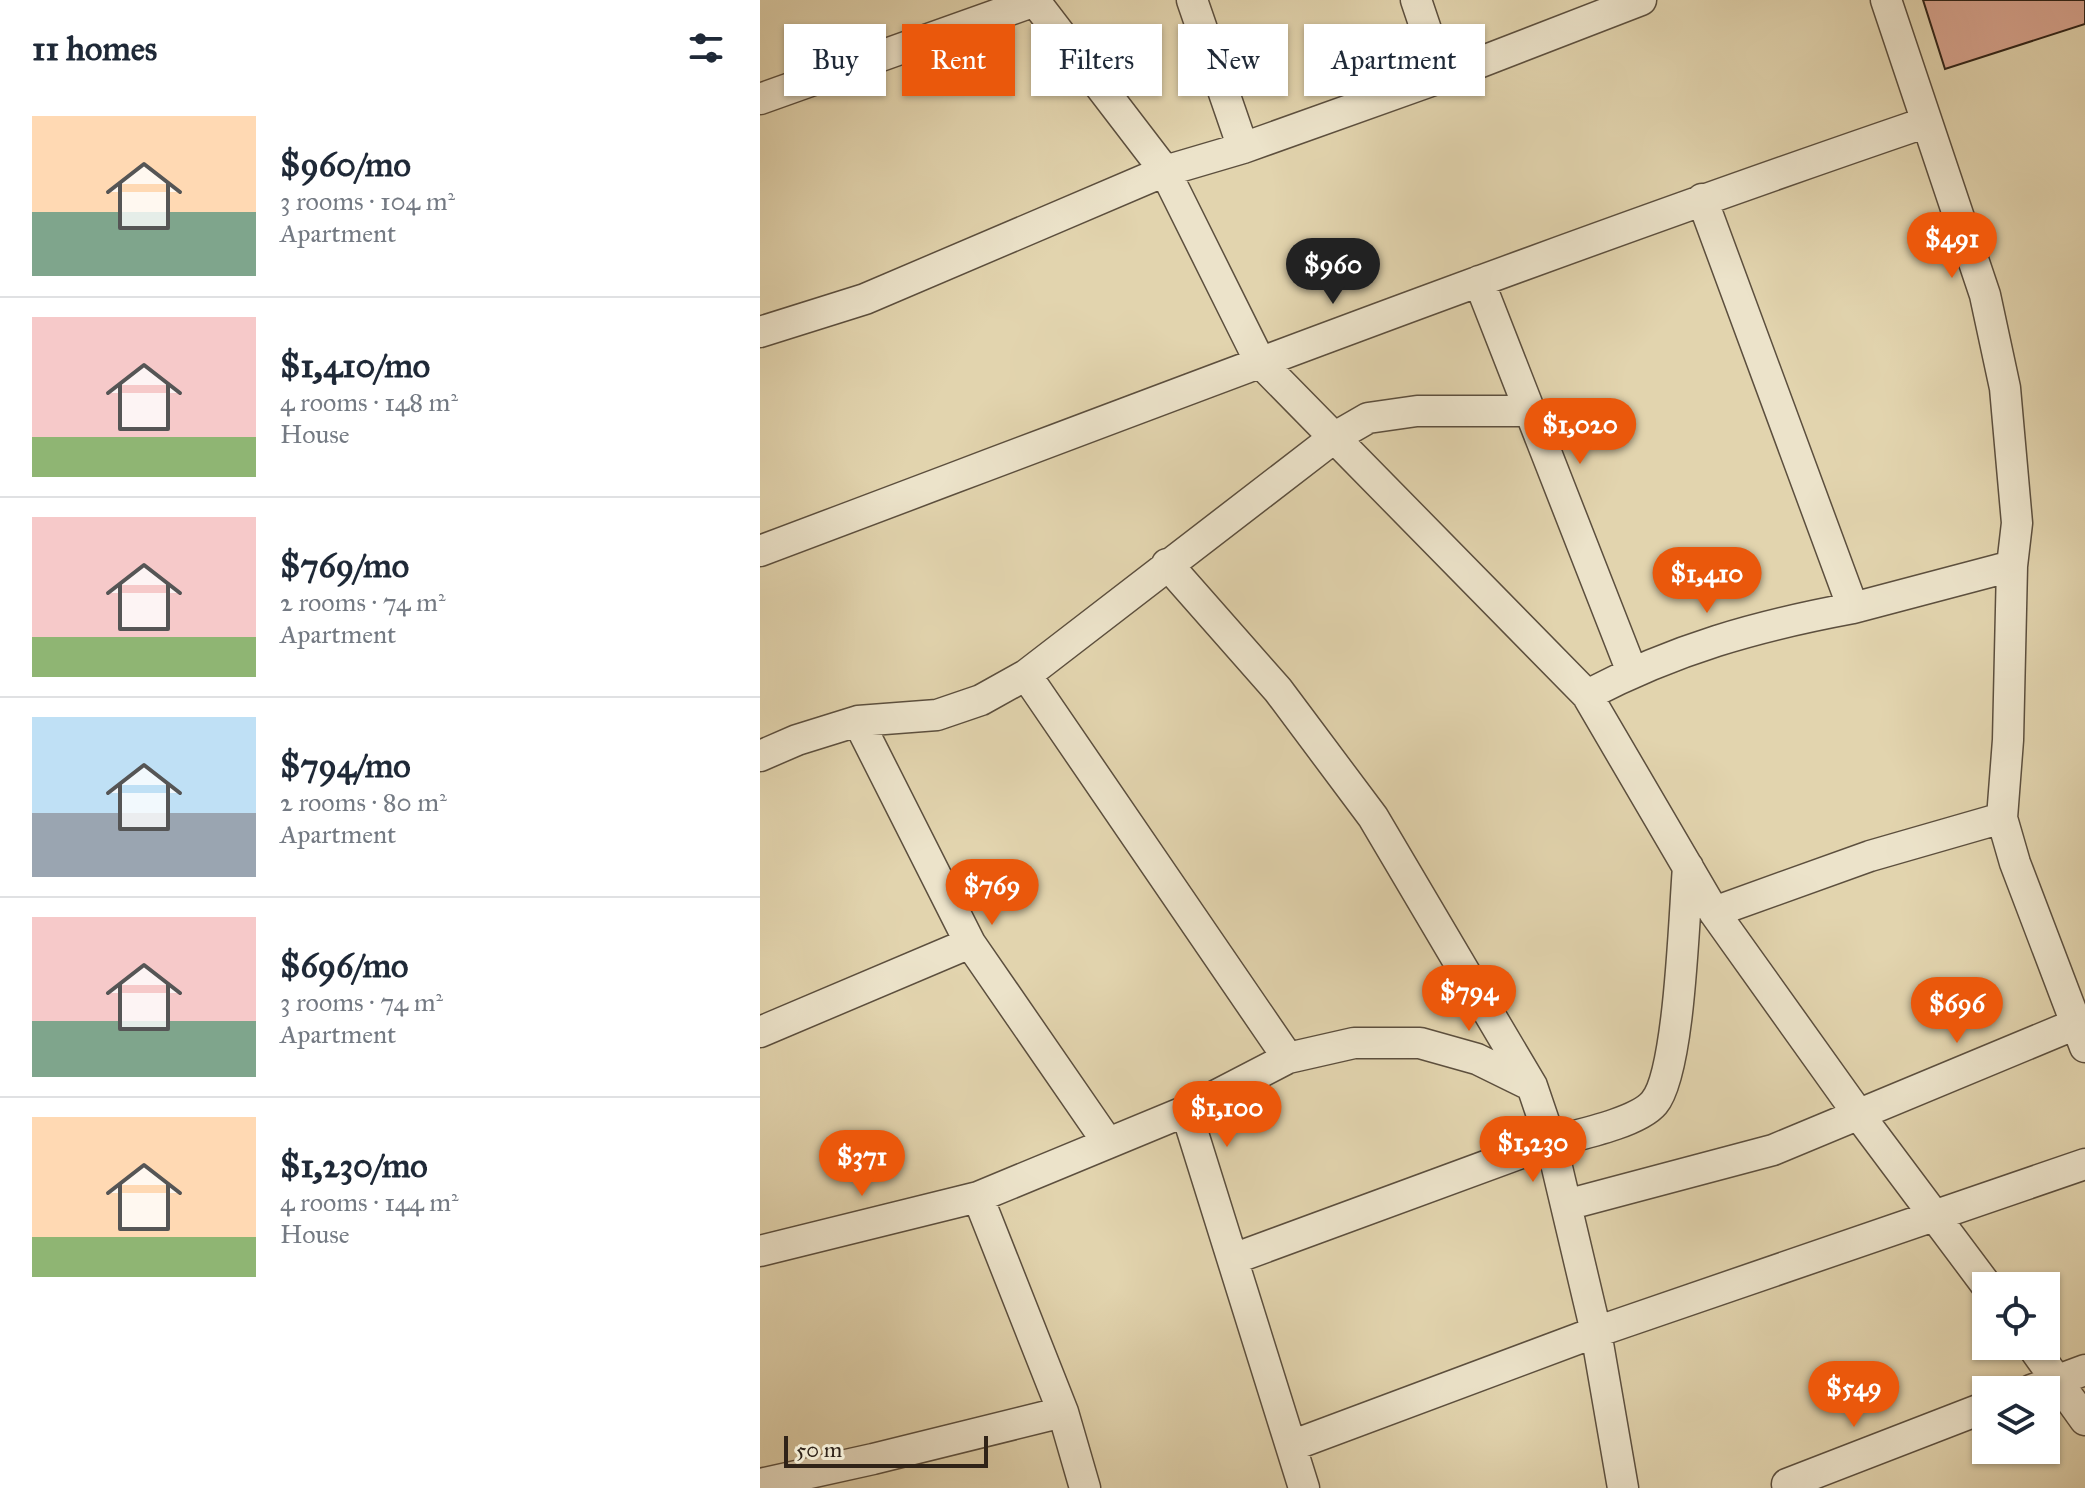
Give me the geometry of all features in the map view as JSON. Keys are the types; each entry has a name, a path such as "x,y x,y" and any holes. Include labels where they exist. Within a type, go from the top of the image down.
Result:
{"street":[{"path":"1192,0 1243,148"},
{"path":"1416,0 1424,24"},
{"path":"1566,1205 1773,1150 1859,1115 2081,1036 2015,863 2002,818 2008,740 2012,566 2017,523 2005,388 1985,295 1886,0"},
{"path":"760,99 1034,1 1165,171 1260,362 1587,695 1714,912 1859,1115 1977,1272"},
{"path":"1485,60 1625,3"},
{"path":"760,332 865,299 1165,171 1243,148 1389,96"},
{"path":"760,551 1702,199 1927,122"},
{"path":"1702,199 1853,608"},
{"path":"1479,281 1632,672"},
{"path":"760,756 797,740 858,721 937,715 981,700 1026,675 1335,437 1368,418 1417,411 1530,411"},
{"path":"1167,564 1278,690 1373,817 1532,1086 1551,1142 1596,1332 1623,1488"},
{"path":"1587,695 1688,649 1774,623 1853,608 2012,566"},
{"path":"1026,675 1288,1058"},
{"path":"858,721 970,943 1108,1143"},
{"path":"1714,912 1870,856 2002,818"},
{"path":"1233,1259 1551,1142 1622,1122 1654,1104 1668,1077 1688,867"},
{"path":"764,1021 970,943"},
{"path":"760,1251 978,1197 1186,1111 1288,1058 1354,1043 1420,1043 1477,1059 1532,1086"},
{"path":"1186,1111 1304,1488"},
{"path":"1291,1446 1596,1332 2085,1164"},
{"path":"978,1197 1063,1412 1085,1488"},
{"path":"2043,1360 2055,1376"},
{"path":"2060,1383 2085,1420"},
{"path":"760,1484 1063,1412"},
{"path":"1784,1487 1972,1413"}],"building":[{"path":"1923,0 2085,0 2085,24 1945,69"}]}
